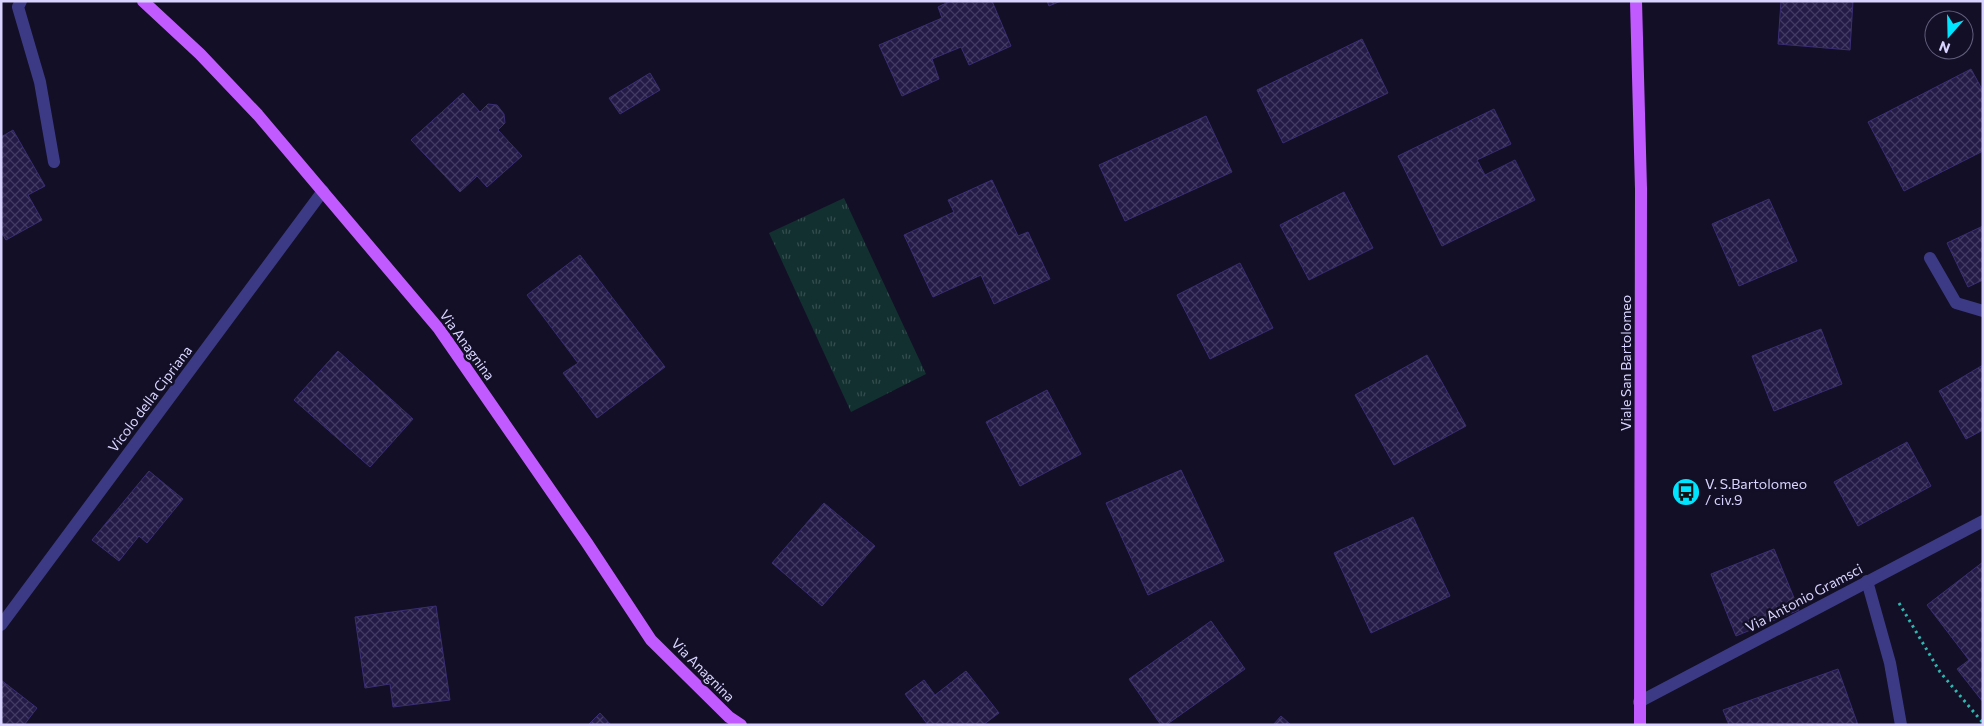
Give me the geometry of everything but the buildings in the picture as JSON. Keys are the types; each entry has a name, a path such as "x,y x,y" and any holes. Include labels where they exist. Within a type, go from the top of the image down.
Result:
{"main road":[{"name":"Via Anagnina","path":"143,1 200,54 258,116 324,191 439,329 587,543 651,640 729,717 741,725"},
{"name":"Viale San Bartolomeo","path":"1636,1 1641,189 1640,725"}],"street":[{"path":"21,1 18,7 40,82 54,162"},
{"name":"Vicolo della Cipriana","path":"1,625 324,191"},
{"path":"1930,258 1956,303 1983,311"},
{"name":"Via Antonio Gramsci","path":"1639,702 1983,521"},
{"path":"1867,582 1890,663 1901,725"}],"path":[{"path":"1882,574 1940,672 1983,723"}],"green space":[{"path":"844,198 926,374 851,412 769,233"}],"place":[{"name":"V. S.Bartolomeo / civ.9","path":"1686,492"}]}
